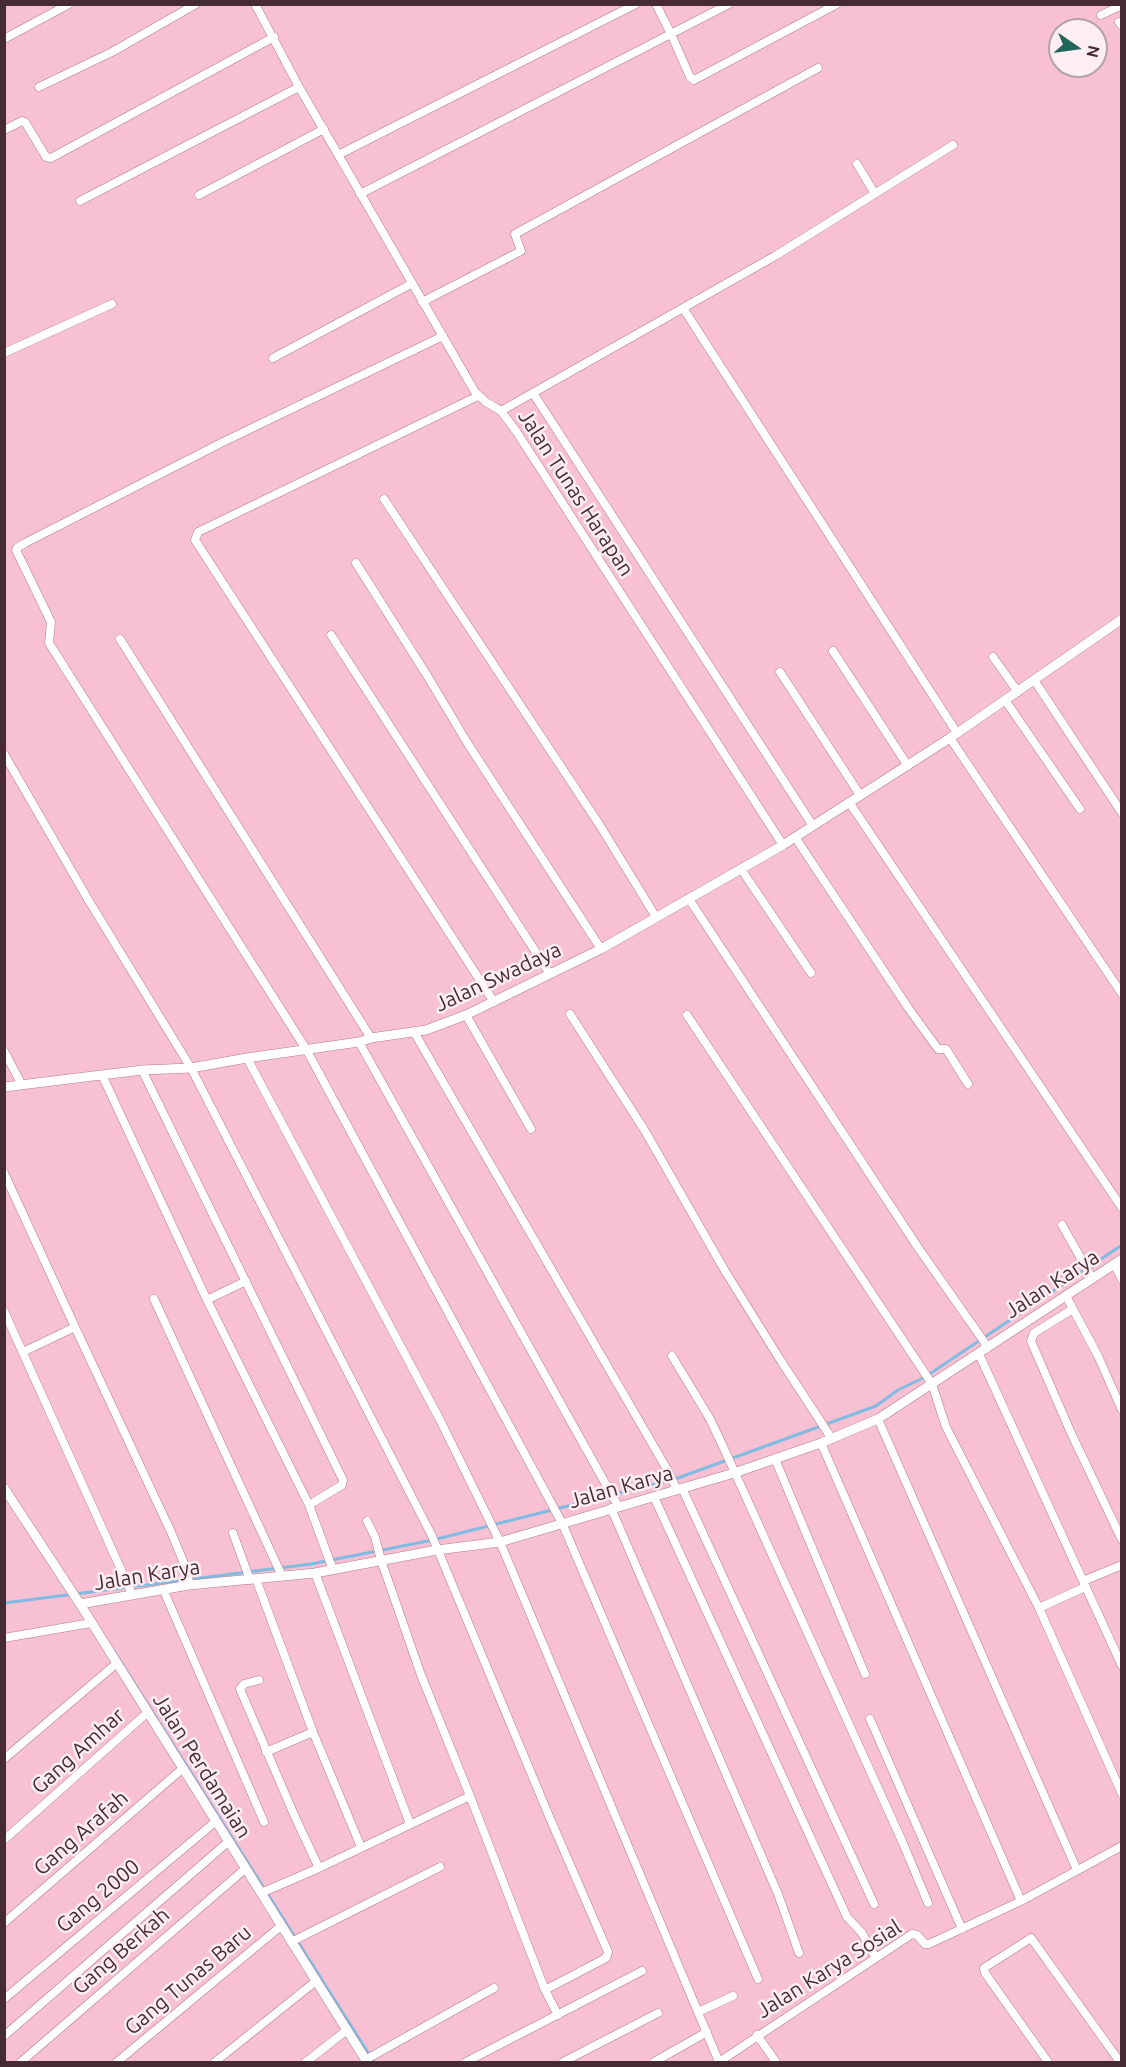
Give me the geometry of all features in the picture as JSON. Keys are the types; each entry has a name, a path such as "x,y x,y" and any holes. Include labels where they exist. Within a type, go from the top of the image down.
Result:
{"street":[{"path":"4,39 69,4"},
{"path":"39,87 112,52 196,4"},
{"name":"Jalan Tunas Harapan","path":"255,4 299,87 411,284 478,396 501,411 783,845"},
{"path":"338,155 636,4"},
{"path":"656,4 690,77 694,80 837,4"},
{"path":"360,194 729,4"},
{"path":"1101,15 1122,5"},
{"path":"4,130 22,121 25,122 46,158 51,158 274,37"},
{"path":"422,302 521,251 515,234 818,68"},
{"path":"80,201 299,87"},
{"path":"199,195 324,129"},
{"path":"501,411 775,256 952,145"},
{"path":"857,164 876,194"},
{"path":"273,358 411,284"},
{"path":"4,353 112,304"},
{"path":"683,308 954,736 1122,994"},
{"path":"443,336 223,442 16,548 51,622 48,643 306,1049 560,1519 758,1979"},
{"path":"533,393 813,826"},
{"path":"478,396 198,532 195,540 494,1002"},
{"path":"384,499 599,824 656,917"},
{"path":"356,563 468,744 601,949"},
{"name":"Jalan Swadaya","path":"4,1087 142,1070 191,1068 426,1030 465,1016 601,949 783,845 954,736 1122,619"},
{"path":"331,635 550,974"},
{"path":"120,639 371,1038"},
{"path":"832,651 908,766"},
{"path":"993,657 1017,692"},
{"path":"780,672 860,795"},
{"path":"1034,680 1122,813"},
{"path":"1005,700 1080,810"},
{"path":"4,754 89,901 191,1068 432,1536 608,1952 606,1958 545,1990"},
{"path":"849,802 1122,1208"},
{"path":"795,837 909,1009 938,1049 946,1049 968,1084"},
{"path":"741,869 811,973"},
{"path":"689,899 864,1167 978,1334 1084,1584 1122,1666"},
{"path":"570,1014 645,1131 724,1271 830,1437"},
{"path":"687,1015 928,1378 946,1427 1039,1608 1122,1794"},
{"path":"465,1016 531,1129"},
{"path":"414,1032 678,1487 874,1904"},
{"path":"359,1042 607,1487 778,1894 799,1953"},
{"path":"4,1051 22,1085"},
{"path":"247,1058 434,1410 498,1538 719,2062"},
{"path":"142,1070 343,1480 342,1485 309,1504"},
{"path":"102,1075 207,1300 309,1504 333,1568"},
{"path":"4,1173 171,1532 189,1580"},
{"path":"1062,1226 1091,1277"},
{"path":"1118,1262 1122,1279"},
{"name":"Jalan Karya","path":"82,1603 130,1588 163,1589 189,1580 253,1580 281,1571 315,1574 380,1554 498,1538 560,1519 654,1497 678,1487 734,1473 821,1443 830,1437 878,1419 928,1378 983,1349 1066,1296 1091,1277 1118,1262"},
{"path":"207,1300 246,1281"},
{"path":"1066,1296 1098,1356 1122,1410"},
{"path":"154,1299 281,1571"},
{"path":"1073,1309 1034,1333 1031,1341 1071,1433 1122,1540"},
{"path":"4,1311 130,1588"},
{"path":"23,1352 75,1327"},
{"path":"672,1356 710,1419 726,1453 902,1840 928,1904"},
{"path":"878,1419 1077,1870"},
{"path":"821,1443 1021,1901"},
{"path":"775,1459 865,1674"},
{"name":"Jalan Perdamaian","path":"4,1488 71,1592 82,1603 91,1623 366,2061"},
{"path":"654,1497 847,1917 862,1933 876,1958"},
{"path":"367,1521 421,1675 545,1990 558,2015"},
{"path":"232,1533 361,1847"},
{"path":"1039,1608 1122,1565"},
{"path":"315,1574 410,1824"},
{"path":"163,1589 264,1822"},
{"path":"4,1638 91,1623"},
{"path":"4,1759 117,1663"},
{"path":"259,1680 244,1684 240,1689 319,1868"},
{"name":"Gang Amhar","path":"4,1840 147,1713"},
{"path":"870,1719 962,1929"},
{"path":"266,1752 313,1732"},
{"name":"Gang Arafah","path":"4,1923 182,1769"},
{"path":"261,1893 470,1796"},
{"name":"Gang 2000","path":"4,1999 215,1822"},
{"path":"4,2036 228,1842"},
{"name":"Jalan Karya Sosial","path":"719,2062 912,1934 917,1935 926,1944 962,1929 1021,1901 1122,1846"},
{"path":"291,1942 440,1867"},
{"name":"Gang Berkah","path":"21,2062 245,1869"},
{"name":"Gang Tunas Baru","path":"117,2062 281,1926"},
{"path":"1048,2062 985,1973 984,1968 985,1965 1031,1938 1120,2062"},
{"path":"466,2062 642,1971"},
{"path":"215,2062 316,1981"},
{"path":"366,2061 494,1988"},
{"path":"698,2012 733,1996"},
{"path":"563,2062 658,2013"},
{"path":"306,2062 347,2030"},
{"path":"654,2062 707,2032"},
{"path":"757,2036 776,2062"}],"waterway":[{"path":"4,1603 311,1564 433,1540 675,1479 876,1406 898,1390 925,1377 1122,1245"},
{"path":"114,1651 374,2062"}]}
